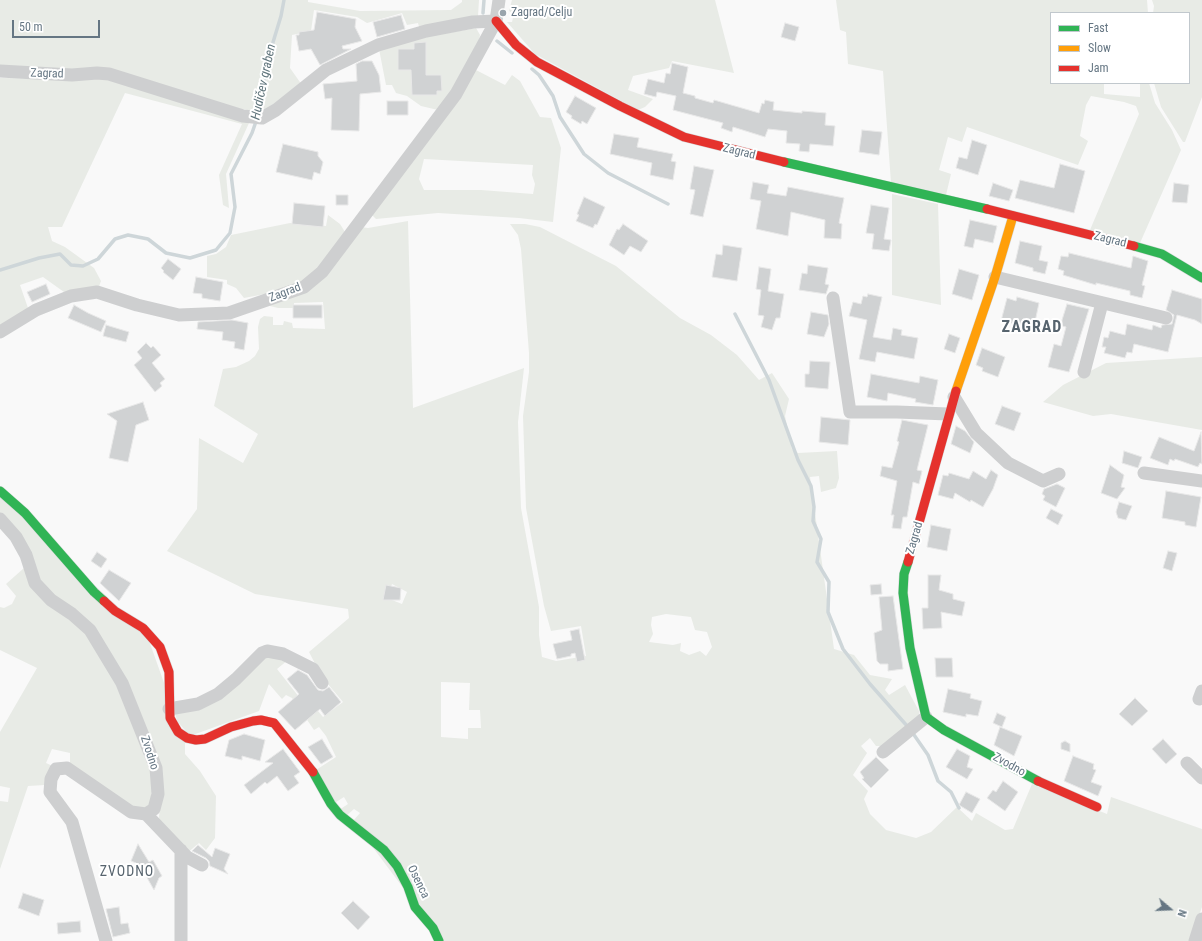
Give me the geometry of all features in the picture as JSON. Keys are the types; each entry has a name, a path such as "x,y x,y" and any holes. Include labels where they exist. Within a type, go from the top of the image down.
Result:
{"street":[{"name":"Zagrad","path":"0,332 36,310 71,296 97,292 137,305 179,315 229,313 304,287 322,272 456,94 496,21 499,0"},
{"name":"Zagrad","path":"0,71 72,75 97,73 109,74 256,117 276,110 326,70 378,45 426,30 473,22 496,21"},
{"name":"Zagrad","path":"496,21 516,45 537,62 620,106 684,137 735,151 1013,216 1162,254 1202,278"},
{"name":"Zagrad","path":"926,716 915,664 910,648 903,593 904,574 914,545 948,414 995,277 1013,216"},
{"path":"995,277 1166,318"},
{"path":"833,298 850,412 948,414"},
{"path":"1084,372 1102,303"},
{"path":"954,397 976,434 1008,463 1043,481 1059,474"},
{"path":"1144,473 1202,482"},
{"path":"0,491 25,513 94,592 115,611 143,628 160,647 169,672 168,709 198,704 218,694 236,679 262,652 267,651 283,654 313,668 322,683"},
{"name":"Zvodno","path":"0,519 16,537 26,555 35,583 51,600 72,614 90,630 122,682 156,768 158,794 154,809 146,814"},
{"name":"Osenca","path":"168,709 173,726 178,732 187,738 196,740 205,739 231,727 253,721 261,720 274,723 291,742 313,771 331,804 340,815 384,850 397,866 408,887 415,906 434,928 439,941"},
{"path":"883,752 910,731 926,716"},
{"name":"Zvodno","path":"926,716 944,730 1032,778 1097,807"},
{"path":"1187,763 1202,778"},
{"path":"106,941 72,822 50,792 51,779 56,769 67,768 131,812 146,814 194,862 202,865"},
{"path":"181,850 181,941"},
{"path":"1195,941 1202,919"}],"shaded area":[{"path":"0,0 308,0 308,2 360,11 451,10 462,2 462,0 479,0 478,16 420,30 418,23 407,25 402,13 367,23 357,17 314,10 311,31 292,35 290,68 302,85 277,109 247,113 247,110 243,109 242,111 117,74 0,68"},
{"path":"512,0 715,0 734,73 672,61 669,68 633,76 628,90 653,99 645,107 638,110 535,54 507,22 512,22 514,14 509,11"},
{"path":"836,0 1147,0 1148,12 1050,12 1050,84 1104,84 1104,94 1140,97 1140,84 1149,84 1155,103 1172,130 1181,150 1140,243 1090,230 1139,114 1136,106 1124,102 1091,96 1086,105 1080,136 1088,141 1078,165 967,127 962,142 948,137 939,170 951,174 946,195 891,183 883,71 848,64 846,32 840,30"},
{"path":"1152,0 1202,0 1202,97 1185,142 1183,142 1161,107 1154,84 1190,84 1190,12 1153,12 1154,6"},
{"path":"476,28 480,35 470,63 438,110 421,106 407,96 396,93 392,85 386,85 379,49 397,42"},
{"path":"476,70 505,85 512,75 520,81 540,117 551,118 561,148 553,222 519,218 438,213 376,219 372,215","holes":["424,159 533,165 532,175 535,184 533,194 481,190 424,190 419,179"]},
{"path":"0,78 109,79 249,123 226,174 229,208 223,205 219,175 242,124 125,93 62,227 48,227 52,241 65,247 94,268 101,281 98,289 64,292 43,277 20,285 28,308 0,326"},
{"path":"892,194 938,204 941,305 892,295"},
{"path":"328,215 340,224 345,232 318,270 296,285 281,291 244,298 236,288 227,284 227,280 207,277 207,256 216,254 226,247 231,235 290,223 326,226"},
{"path":"408,221 413,408 524,368 518,422 521,508 539,607 539,635 542,657 556,661 586,656 581,626 551,631 544,606 526,508 523,416 529,372 529,353 521,249 518,235 510,224 525,224 540,227 616,266 680,318 711,335 737,355 759,380 772,373 789,399 785,416 792,449 798,453 837,451 839,478 836,488 821,492 819,476 810,477 834,649 854,655 870,675 892,679 885,690 889,695 905,685 919,711 919,715 883,746 876,746 870,738 861,746 867,753 853,775 868,791 864,799 870,814 886,830 916,838 931,832 957,807 972,821 976,813 1005,830 1013,829 1032,784 1107,814 1111,797 1202,829 1202,907 1190,941 443,941 353,821 360,813 354,809 345,817 339,810 348,804 344,797 333,804 316,770 336,757 326,736 319,727 314,730 292,698 286,695 282,699 269,684 259,711 190,736 171,714 188,709 266,655 288,660 277,669 303,702 308,699 323,717 343,702 322,677 309,652 349,618 348,609 255,594 167,551 197,509 199,438 243,463 258,434 214,406 223,369 236,367 249,361 255,356 259,349 258,327 260,319 264,316 273,317 273,325 283,325 284,321 292,323 293,328 325,329 323,302 294,303 294,308 278,308 270,306 271,303 285,299 361,227 368,228","holes":["392,584 407,592 402,604 387,598","666,614 691,617 695,630 707,632 712,647 706,656 700,651 689,655 680,651 681,643 673,645 649,642 653,634 651,625 652,617","441,682 470,683 469,710 480,710 481,728 468,728 468,739 441,737"]},
{"path":"1202,357 1202,430 1111,414 1093,416 1043,402 1063,385 1106,363"},
{"path":"0,495 147,635 185,742 185,754 200,771 216,796 215,838 206,850 199,843 186,854 160,826 159,817 162,787 107,650 40,584 0,514"},
{"path":"24,568 84,631 119,686 154,780 149,809 139,811 70,765 70,753 52,749 46,763 55,767 45,785 28,786 0,869 0,801 8,802 10,788 0,786 0,732 37,668 0,650 0,607 4,608 12,604 16,596 6,584"}],"building":[{"path":"317,12 356,19 355,27 362,41 342,46 343,49 351,49 320,65 311,49 299,51 296,35 299,35 299,32 314,30"},
{"path":"401,15 405,29 377,37 373,22"},
{"path":"785,23 799,27 795,41 781,37"},
{"path":"426,42 426,75 441,75 442,91 437,91 437,95 412,95 411,70 398,70 398,49 414,49 414,43"},
{"path":"362,61 372,61 379,75 381,92 360,94 359,131 331,130 332,98 325,99 323,84 357,81 356,64"},
{"path":"672,63 688,67 683,93 695,96 695,98 713,103 714,100 759,113 762,103 764,104 765,100 774,102 773,110 802,113 802,111 826,113 825,125 835,126 833,146 810,144 809,152 799,151 800,144 786,143 787,131 768,129 765,137 733,127 732,132 721,128 723,123 673,110 676,96 657,92 656,97 644,94 648,79 664,83 666,73 670,74"},
{"path":"575,96 596,108 587,124 582,121 581,124 571,118 572,116 566,112"},
{"path":"387,101 408,101 408,115 387,115"},
{"path":"862,130 882,132 879,155 859,152"},
{"path":"614,134 639,138 637,147 673,154 671,161 676,162 673,180 650,175 652,163 610,154"},
{"path":"972,140 987,145 978,175 956,168 959,157 967,159"},
{"path":"283,144 318,152 318,156 323,162 320,174 314,172 312,180 276,172"},
{"path":"1060,164 1085,171 1074,213 1015,198 1020,180 1054,188"},
{"path":"694,166 714,170 703,217 690,214 695,190 690,189"},
{"path":"753,182 769,185 767,193 786,196 788,187 844,198 839,223 842,224 841,239 824,238 825,220 791,212 788,236 756,229 761,201 750,199"},
{"path":"993,183 1013,190 1009,201 989,196"},
{"path":"1174,183 1189,185 1187,203 1172,202"},
{"path":"336,195 348,195 348,205 336,205"},
{"path":"584,197 605,207 597,225 595,224 593,228 576,221 579,215 577,214"},
{"path":"294,203 325,206 323,227 292,224"},
{"path":"871,205 889,208 884,239 891,240 889,251 872,249 874,234 866,233"},
{"path":"970,220 997,226 993,243 975,239 973,248 964,246"},
{"path":"623,224 648,241 641,252 630,246 624,255 609,245 617,229 619,230"},
{"path":"1020,241 1042,246 1039,260 1048,262 1045,274 1033,271 1033,268 1015,263"},
{"path":"723,245 742,248 737,281 712,277 716,254 722,255"},
{"path":"1069,253 1131,268 1133,256 1148,261 1142,285 1145,286 1142,298 1130,295 1130,291 1096,283 1096,285 1063,275 1064,271 1058,269 1061,256 1068,257"},
{"path":"168,259 181,269 173,280 163,272 164,271 161,268"},
{"path":"808,265 828,268 825,284 829,285 826,294 799,290 802,273 807,274"},
{"path":"759,267 771,269 768,291 784,294 780,318 776,318 772,330 761,327 764,316 758,315 761,290 756,289"},
{"path":"959,269 979,275 972,300 952,294"},
{"path":"196,277 223,282 220,301 202,298 202,294 193,293"},
{"path":"46,284 50,294 32,302 27,292"},
{"path":"1172,290 1202,299 1202,324 1195,320 1177,315 1168,352 1134,344 1132,353 1127,352 1125,358 1104,353 1106,347 1102,347 1104,337 1108,338 1110,331 1125,335 1127,324 1152,330 1153,325 1161,328 1162,325 1172,324 1174,315 1166,310"},
{"path":"868,294 882,297 873,337 891,340 893,328 902,330 901,335 918,338 914,359 877,352 875,362 859,359 867,320 849,316 853,302 861,304 863,296 867,297"},
{"path":"1017,297 1039,303 1035,322 1023,319 1021,325 1001,321 1007,298 1016,301"},
{"path":"1067,304 1089,309 1069,372 1048,367 1054,344 1061,346 1066,327 1062,326 1062,320"},
{"path":"74,305 106,321 101,332 68,318"},
{"path":"293,305 322,305 322,318 293,318"},
{"path":"811,312 828,315 829,324 824,337 807,334"},
{"path":"232,320 248,323 244,350 234,348 235,342 222,340 223,332 197,329 198,322"},
{"path":"106,325 129,332 126,342 103,336"},
{"path":"949,334 960,338 955,353 944,349"},
{"path":"146,343 151,348 153,346 161,355 152,363 165,379 160,383 162,386 155,392 134,365 142,358 137,352"},
{"path":"982,348 1005,357 998,377 982,371 983,368 976,365"},
{"path":"810,361 830,362 828,389 805,387 805,374 809,374"},
{"path":"871,374 919,383 920,376 938,380 933,405 915,402 916,399 888,393 887,401 867,397"},
{"path":"143,402 149,420 136,425 128,462 109,458 117,421 107,414"},
{"path":"1002,406 1021,413 1014,431 995,424"},
{"path":"821,417 850,420 848,445 819,442"},
{"path":"902,420 928,425 917,470 922,471 919,484 913,482 907,517 903,517 901,529 892,528 894,515 891,515 897,481 880,476 882,466 892,468 899,442 897,441"},
{"path":"956,426 965,431 974,442 970,453 951,444"},
{"path":"1201,432 1202,464 1200,463 1198,467 1175,459 1174,461 1170,459 1168,465 1150,458 1159,437 1194,451"},
{"path":"1124,451 1142,457 1138,468 1122,463"},
{"path":"1110,465 1124,475 1121,487 1125,488 1117,499 1101,493"},
{"path":"991,470 998,475 993,489 983,507 971,500 970,502 955,493 953,499 938,495 943,475 948,476 949,473 969,479 973,471 986,479"},
{"path":"1057,484 1065,488 1056,507 1043,500 1045,496 1042,494 1044,489"},
{"path":"1166,491 1201,497 1196,527 1185,525 1185,522 1162,518"},
{"path":"1119,502 1132,506 1126,520 1118,518 1116,512"},
{"path":"1051,509 1063,515 1058,525 1046,518"},
{"path":"931,525 951,529 947,551 927,547"},
{"path":"1168,551 1177,553 1172,571 1163,568"},
{"path":"97,552 107,559 101,568 91,561"},
{"path":"109,570 131,583 119,601 100,583"},
{"path":"928,575 941,575 939,590 953,594 953,599 965,602 962,616 941,612 942,628 923,629 922,608 928,608"},
{"path":"881,584 882,594 871,595 870,585"},
{"path":"386,585 401,588 400,600 383,600"},
{"path":"893,596 903,669 888,671 888,664 880,664 877,661 874,633 882,630 879,597"},
{"path":"579,629 585,660 577,662 575,653 571,654 571,656 557,659 553,644 572,640 570,631"},
{"path":"935,658 952,658 953,677 936,677"},
{"path":"298,670 307,675 318,690 323,691 329,687 341,702 325,716 320,709 295,730 278,712 299,694 287,679"},
{"path":"948,689 971,694 970,698 982,701 978,716 966,714 966,717 943,712"},
{"path":"1135,698 1148,711 1132,726 1119,714"},
{"path":"997,713 1006,717 1002,727 993,723"},
{"path":"1000,727 1022,736 1014,756 994,745"},
{"path":"244,734 265,740 260,761 242,756 242,760 225,756 229,740"},
{"path":"322,739 333,757 321,764 308,747"},
{"path":"1163,739 1177,754 1166,764 1152,749"},
{"path":"1065,741 1070,744 1070,752 1061,749 1061,743"},
{"path":"283,749 300,772 294,776 299,783 288,791 277,776 267,784 265,782 251,794 244,785 273,763 265,762"},
{"path":"957,749 970,756 967,767 973,769 967,779 946,767"},
{"path":"1073,756 1094,764 1093,769 1096,770 1091,782 1102,786 1098,796 1064,781"},
{"path":"876,757 889,770 871,788 862,779 864,778 860,772"},
{"path":"1003,781 1018,792 1005,811 987,798 993,790 996,792"},
{"path":"966,792 980,799 972,813 959,805"},
{"path":"138,844 149,862 153,860 162,876 159,878 154,890 141,867 139,868 136,863 131,861"},
{"path":"198,845 212,857 215,848 230,854 224,869 228,874 210,866 209,861 206,858 192,851"},
{"path":"23,893 44,900 39,916 18,908"},
{"path":"353,901 370,917 358,930 341,913"},
{"path":"119,907 121,924 128,923 130,933 113,937 106,909"},
{"path":"80,921 81,932 58,934 57,923"}],"waterway":[{"name":"Hudičev graben","path":"0,270 39,258 60,254 71,265 83,266 98,259 115,239 128,235 148,239 166,253 190,258 216,250 230,233 235,207 231,174 252,133 260,110 267,62 281,16 284,0"},
{"path":"483,13 484,0"},
{"path":"497,41 512,53"},
{"path":"532,69 539,75 553,96 560,117 584,154 608,173 668,204"},
{"path":"735,314 769,380 798,460 811,486 814,507 813,521 821,539 817,562 829,582 828,612 843,649 870,684 908,727"},
{"path":"912,732 928,755 938,781 951,792 959,808"}],"traffic: fast":[{"path":"784,162 987,209"},
{"path":"1134,246 1162,254 1202,278"},
{"path":"0,491 25,513 94,592 104,601"},
{"path":"908,562 904,574 903,593 910,648 926,717 944,730 1038,781"},
{"path":"313,772 331,804 340,815 384,850 397,866 408,887 415,907 433,928 439,941"}],"traffic: slow":[{"path":"956,391 995,277 1013,216"}],"traffic: jam":[{"path":"496,21 516,45 537,62 620,106 684,137 784,162"},
{"path":"987,209 1134,246"},
{"path":"908,562 956,391"},
{"path":"104,601 115,611 143,628 160,647 169,672 170,718 178,732 187,738 196,740 205,739 231,727 253,721 261,720 274,723 313,772"},
{"path":"1038,781 1097,807"}],"place":[{"name":"Zagrad/Celju","path":"503,13"}],"district":[{"name":"ZAGRAD","path":"1032,328"},
{"name":"ZVODNO","path":"127,872"}]}
